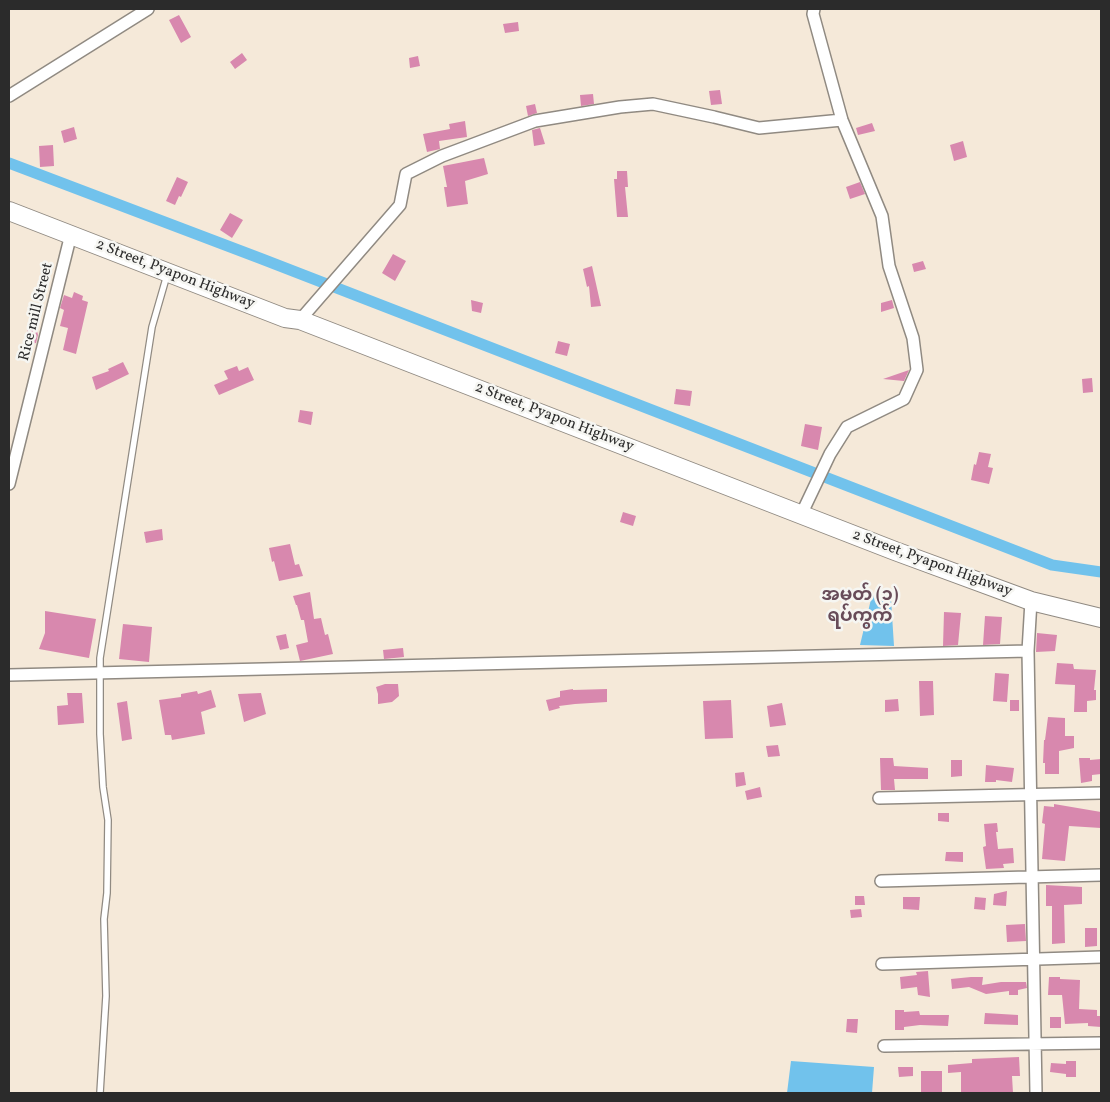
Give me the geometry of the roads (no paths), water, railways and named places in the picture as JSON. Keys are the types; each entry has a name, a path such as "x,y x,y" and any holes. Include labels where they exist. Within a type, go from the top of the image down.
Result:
{"main road":[{"name":"2 Street, Pyapon Highway","path":"9,211 285,318 300,320 801,515 1031,601 1101,618"}],"street":[{"path":"9,96 148,9"},
{"path":"801,515 830,454 847,427 904,398 917,370 913,338 889,266 882,216 842,120 814,9"},
{"path":"300,320 400,206 406,174 442,156 535,121 620,107 653,104 759,128 842,120"},
{"name":"Rice mill Street","path":"9,484 71,234"},
{"path":"1031,601 1028,651 1036,1093"},
{"path":"9,675 1028,651"},
{"path":"879,798 1101,793"},
{"path":"881,881 1101,875"},
{"path":"882,964 1101,957"},
{"path":"884,1046 1101,1043"}],"lane":[{"path":"100,1093 106,996 104,919 107,893 108,820 103,787 101,752 100,658 152,328 168,272"}],"water":[{"path":"872,595 891,599 894,646 860,645"},
{"path":"791,1061 874,1067 872,1093 787,1093"}],"waterway":[{"path":"9,163 1052,565 1101,572"}],"district":[{"name":"အမှတ် (၁) ရပ်ကွက်","path":"860,607"}]}
